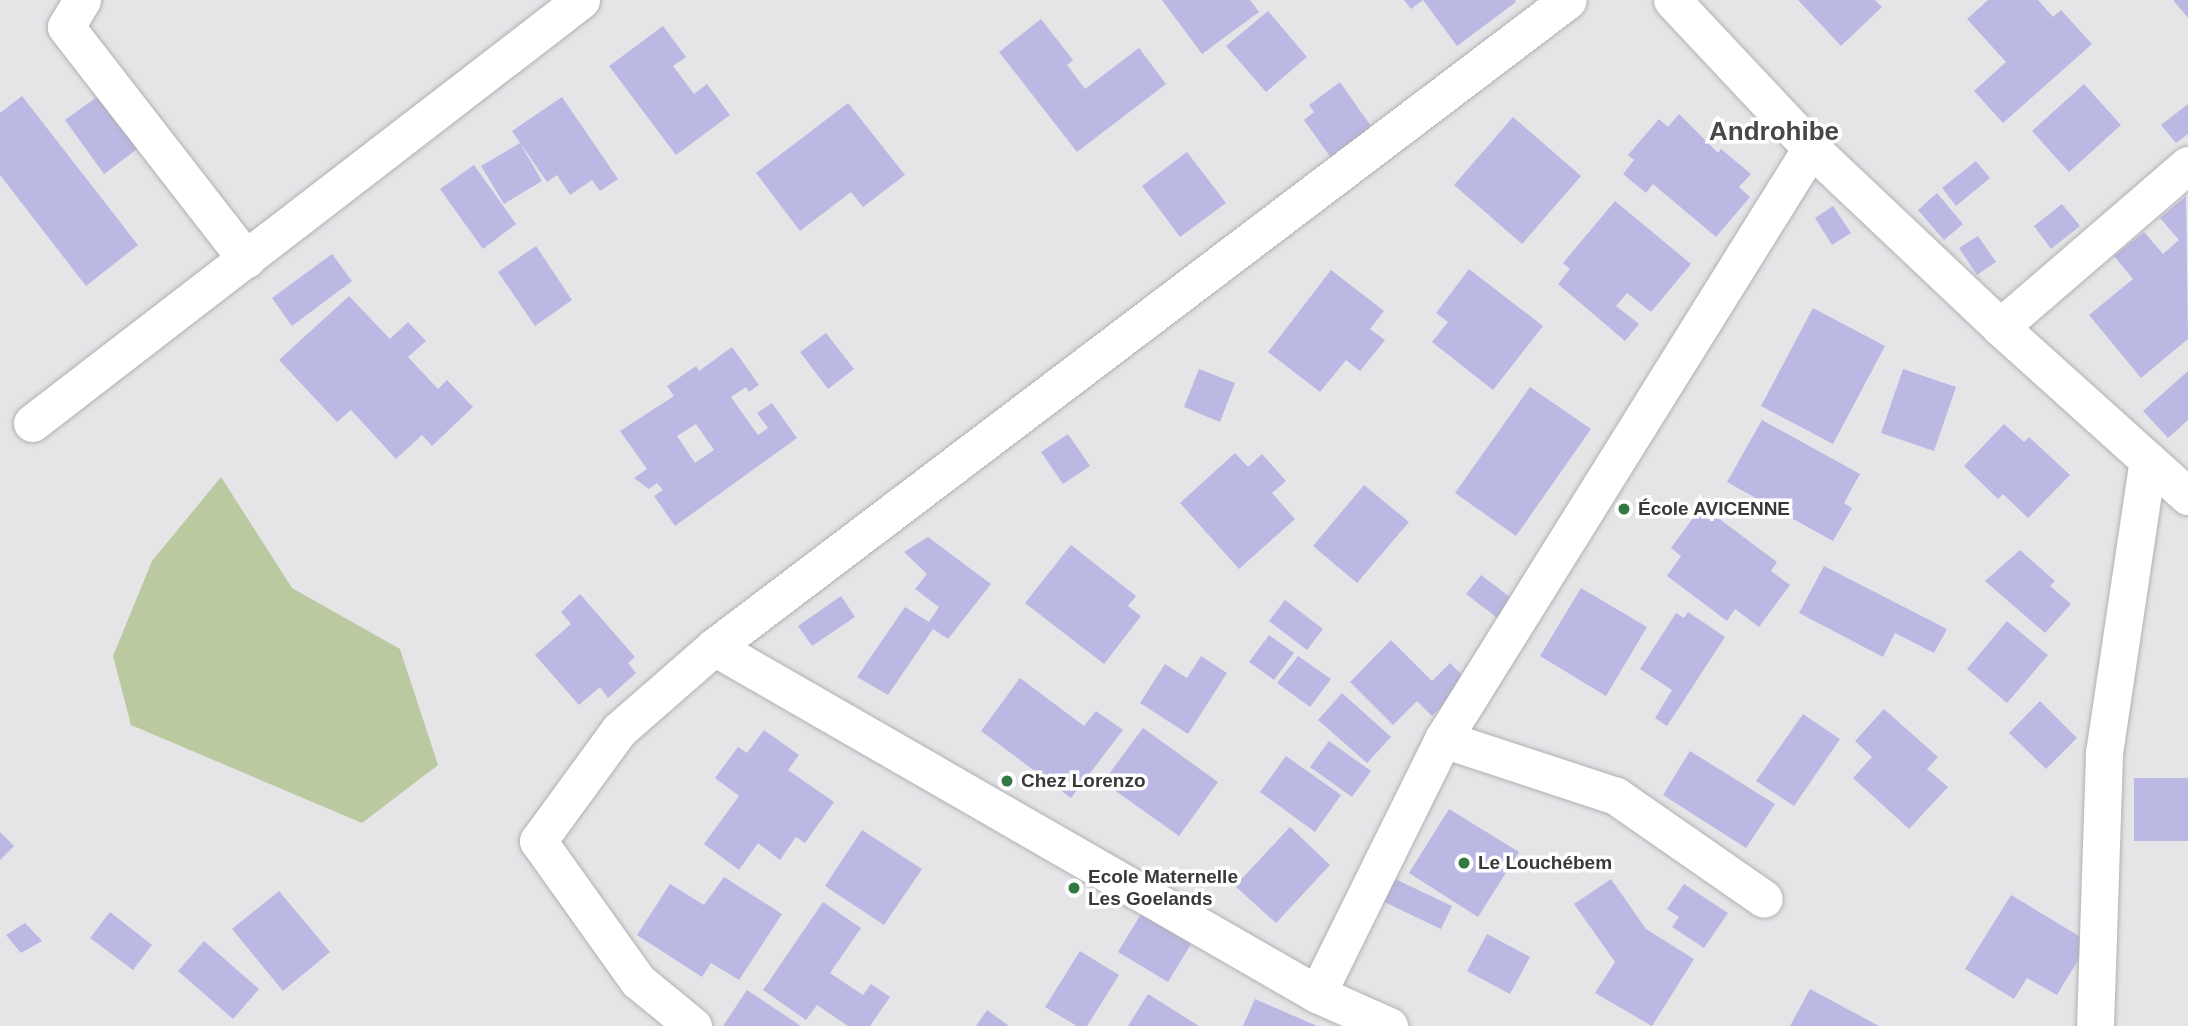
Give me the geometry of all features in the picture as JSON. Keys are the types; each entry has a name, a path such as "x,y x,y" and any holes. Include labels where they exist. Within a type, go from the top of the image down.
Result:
{"street":[{"path":"82,0 65,27 246,259"},
{"path":"32,423 581,0"},
{"path":"693,1026 638,981 538,841 619,730 714,647 1568,0"},
{"path":"1672,0 1811,148 2000,327 2186,491"},
{"path":"1317,994 1443,739 1811,148"},
{"path":"2000,327 2188,165"},
{"path":"2095,1026 2104,753 2148,460"},
{"path":"714,647 1317,994 1389,1026"},
{"path":"1443,739 1616,796 1763,899"}],"green space":[{"path":"221,477 292,588 400,649 438,765 362,823 131,725 113,656 152,561"}],"building":[{"path":"1162,0 1250,0 1259,12 1202,54"},
{"path":"1404,0 1423,0 1411,9"},
{"path":"1423,0 1515,0 1516,2 1457,46"},
{"path":"1798,0 1875,0 1882,7 1841,46"},
{"path":"1988,0 2038,0 2053,17 2061,10 2092,44 2003,123 1974,91 2006,62 1967,19"},
{"path":"2173,0 2188,0 2188,18"},
{"path":"1268,11 1307,57 1266,92 1226,46"},
{"path":"1041,19 1073,60 1067,65 1085,89 1139,48 1166,84 1077,152 999,52"},
{"path":"663,26 686,57 673,66 694,94 707,84 730,115 676,155 609,66"},
{"path":"1340,82 1375,132 1334,162 1304,120 1314,112 1309,105"},
{"path":"2084,84 2121,125 2069,172 2032,131"},
{"path":"101,94 140,147 104,174 65,120"},
{"path":"22,96 138,245 86,286 0,175 0,113"},
{"path":"562,97 618,179 600,191 592,180 570,195 557,175 547,182 512,131"},
{"path":"848,103 905,175 863,207 851,192 800,231 756,173"},
{"path":"2188,104 2188,134 2176,143 2161,125"},
{"path":"1679,114 1718,153 1721,149 1751,174 1739,187 1750,197 1716,237 1653,184 1646,193 1623,174 1634,160 1628,155 1659,119 1668,127"},
{"path":"1513,117 1581,176 1522,244 1454,185"},
{"path":"520,143 542,181 504,204 481,166"},
{"path":"1187,152 1226,203 1180,237 1142,186"},
{"path":"1976,161 1990,178 1956,206 1942,188"},
{"path":"474,165 516,224 483,249 440,189"},
{"path":"1937,193 1963,224 1944,240 1918,210"},
{"path":"2186,196 2188,339 2141,378 2089,315 2133,279 2114,256 2144,232 2163,254 2179,240 2160,218"},
{"path":"1615,201 1691,264 1651,312 1627,293 1616,306 1639,324 1625,341 1558,284 1570,269 1563,263"},
{"path":"2062,204 2080,226 2051,249 2034,226"},
{"path":"1833,206 1851,233 1832,245 1815,218"},
{"path":"1978,236 1996,262 1977,275 1959,248"},
{"path":"536,246 572,300 535,326 498,272"},
{"path":"332,254 352,281 292,326 272,298"},
{"path":"1469,269 1543,326 1493,390 1432,342 1448,322 1436,313"},
{"path":"1331,270 1384,311 1370,329 1385,340 1360,371 1346,360 1320,392 1268,352"},
{"path":"349,296 390,339 408,322 426,341 408,357 438,389 447,380 473,407 432,446 422,435 396,459 351,410 337,422 279,360"},
{"path":"1813,308 1885,346 1833,444 1761,406"},
{"path":"826,333 854,369 828,389 800,352"},
{"path":"732,347 759,385 749,392 746,387 731,397 758,435 768,428 757,413 772,403 797,438 675,526 654,496 663,490 657,483 649,489 634,478 647,469 620,431 674,396 667,386 696,366 699,371","holes":["696,424 714,450 695,463 677,436"]},
{"path":"1199,369 1235,383 1220,422 1184,407"},
{"path":"1903,369 1956,387 1934,451 1881,433"},
{"path":"2188,371 2188,420 2168,438 2143,411"},
{"path":"1530,387 1591,429 1516,536 1455,493"},
{"path":"1762,420 1860,474 1844,503 1852,508 1833,541 1727,482"},
{"path":"2004,424 2024,442 2029,437 2070,475 2028,518 2003,494 1998,499 1964,466"},
{"path":"1068,434 1090,466 1063,484 1041,452"},
{"path":"1235,453 1248,467 1262,454 1286,481 1272,493 1295,519 1239,569 1180,503"},
{"path":"1364,485 1409,522 1357,583 1313,546"},
{"path":"1702,506 1777,562 1771,571 1790,585 1759,627 1735,609 1727,621 1667,576 1681,556 1671,548"},
{"path":"928,537 991,584 948,639 933,629 888,695 857,677 905,607 929,622 939,607 915,589 927,574 904,552"},
{"path":"1071,545 1136,596 1128,606 1141,616 1104,664 1025,603"},
{"path":"2020,550 2055,581 2050,586 2071,604 2045,633 1985,581"},
{"path":"1824,566 1947,629 1934,653 1895,633 1883,657 1799,613"},
{"path":"1481,575 1515,601 1500,620 1466,594"},
{"path":"1581,588 1647,627 1606,696 1540,656"},
{"path":"580,594 635,657 628,663 636,673 608,698 600,687 579,705 535,655 571,624 561,612"},
{"path":"841,596 855,617 812,646 798,626"},
{"path":"1285,600 1323,629 1307,650 1269,621"},
{"path":"1688,612 1725,637 1667,726 1655,718 1672,690 1640,669 1676,613 1684,618"},
{"path":"2007,621 2048,655 2007,703 1967,669"},
{"path":"1269,635 1294,653 1274,680 1249,662"},
{"path":"1391,640 1432,681 1450,663 1468,681 1432,716 1417,701 1393,725 1350,682"},
{"path":"1201,656 1227,673 1188,734 1140,703 1165,664 1187,678"},
{"path":"1298,656 1331,679 1310,707 1277,683"},
{"path":"1020,678 1084,726 1096,711 1123,730 1071,798 981,731"},
{"path":"1342,693 1391,737 1367,763 1318,720"},
{"path":"2040,701 2077,738 2046,769 2009,733"},
{"path":"1884,709 1938,757 1927,769 1948,787 1909,829 1853,778 1872,757 1855,741"},
{"path":"1803,714 1840,739 1794,806 1756,781"},
{"path":"1143,728 1218,782 1179,836 1103,782"},
{"path":"764,730 799,755 788,770 834,802 805,843 796,837 780,860 758,843 739,870 704,844 739,796 715,778 738,747 747,753"},
{"path":"1329,741 1371,771 1352,797 1310,767"},
{"path":"1690,751 1775,804 1746,848 1663,795"},
{"path":"1286,756 1341,795 1315,832 1260,792"},
{"path":"2134,778 2188,778 2188,841 2134,841"},
{"name":"Le Louchébem","path":"1449,809 1519,852 1478,917 1409,873"},
{"path":"1290,827 1330,865 1276,923 1235,886"},
{"path":"862,830 922,869 884,925 825,886"},
{"path":"0,832 14,846 0,860"},
{"path":"724,877 782,914 739,980 711,963 702,977 637,935 670,884 704,905"},
{"path":"1391,877 1452,906 1441,929 1380,900"},
{"path":"1611,879 1646,929 1694,959 1652,1026 1595,993 1615,962 1574,904"},
{"path":"1684,884 1728,913 1704,948 1672,927 1679,917 1667,909"},
{"path":"279,891 330,952 283,991 232,929"},
{"path":"2011,895 2089,942 2057,995 2027,978 2014,999 1965,969"},
{"path":"823,902 861,928 830,973 863,995 871,984 890,997 870,1026 848,1026 817,1005 806,1020 763,990"},
{"path":"110,912 152,945 133,970 90,938"},
{"path":"1141,914 1191,944 1168,982 1118,952"},
{"path":"25,923 42,941 21,953 6,935"},
{"path":"1487,934 1530,957 1510,994 1467,971"},
{"path":"204,941 259,989 233,1019 178,971"},
{"path":"1080,951 1119,975 1087,1026 1077,1026 1045,1007"},
{"path":"1810,989 1879,1026 1790,1026"},
{"path":"747,990 801,1026 723,1026"},
{"path":"1148,994 1199,1026 1128,1026"},
{"path":"1255,999 1317,1026 1243,1026"},
{"path":"987,1010 1009,1026 976,1026"}],"place":[{"name":"École AVICENNE","path":"1624,509"},
{"name":"Chez Lorenzo","path":"1007,781"},
{"name":"Le Louchébem","path":"1464,863"},
{"name":"Ecole Maternelle Les Goelands","path":"1074,888"}],"district":[{"name":"Androhibe","path":"1774,132"}]}
